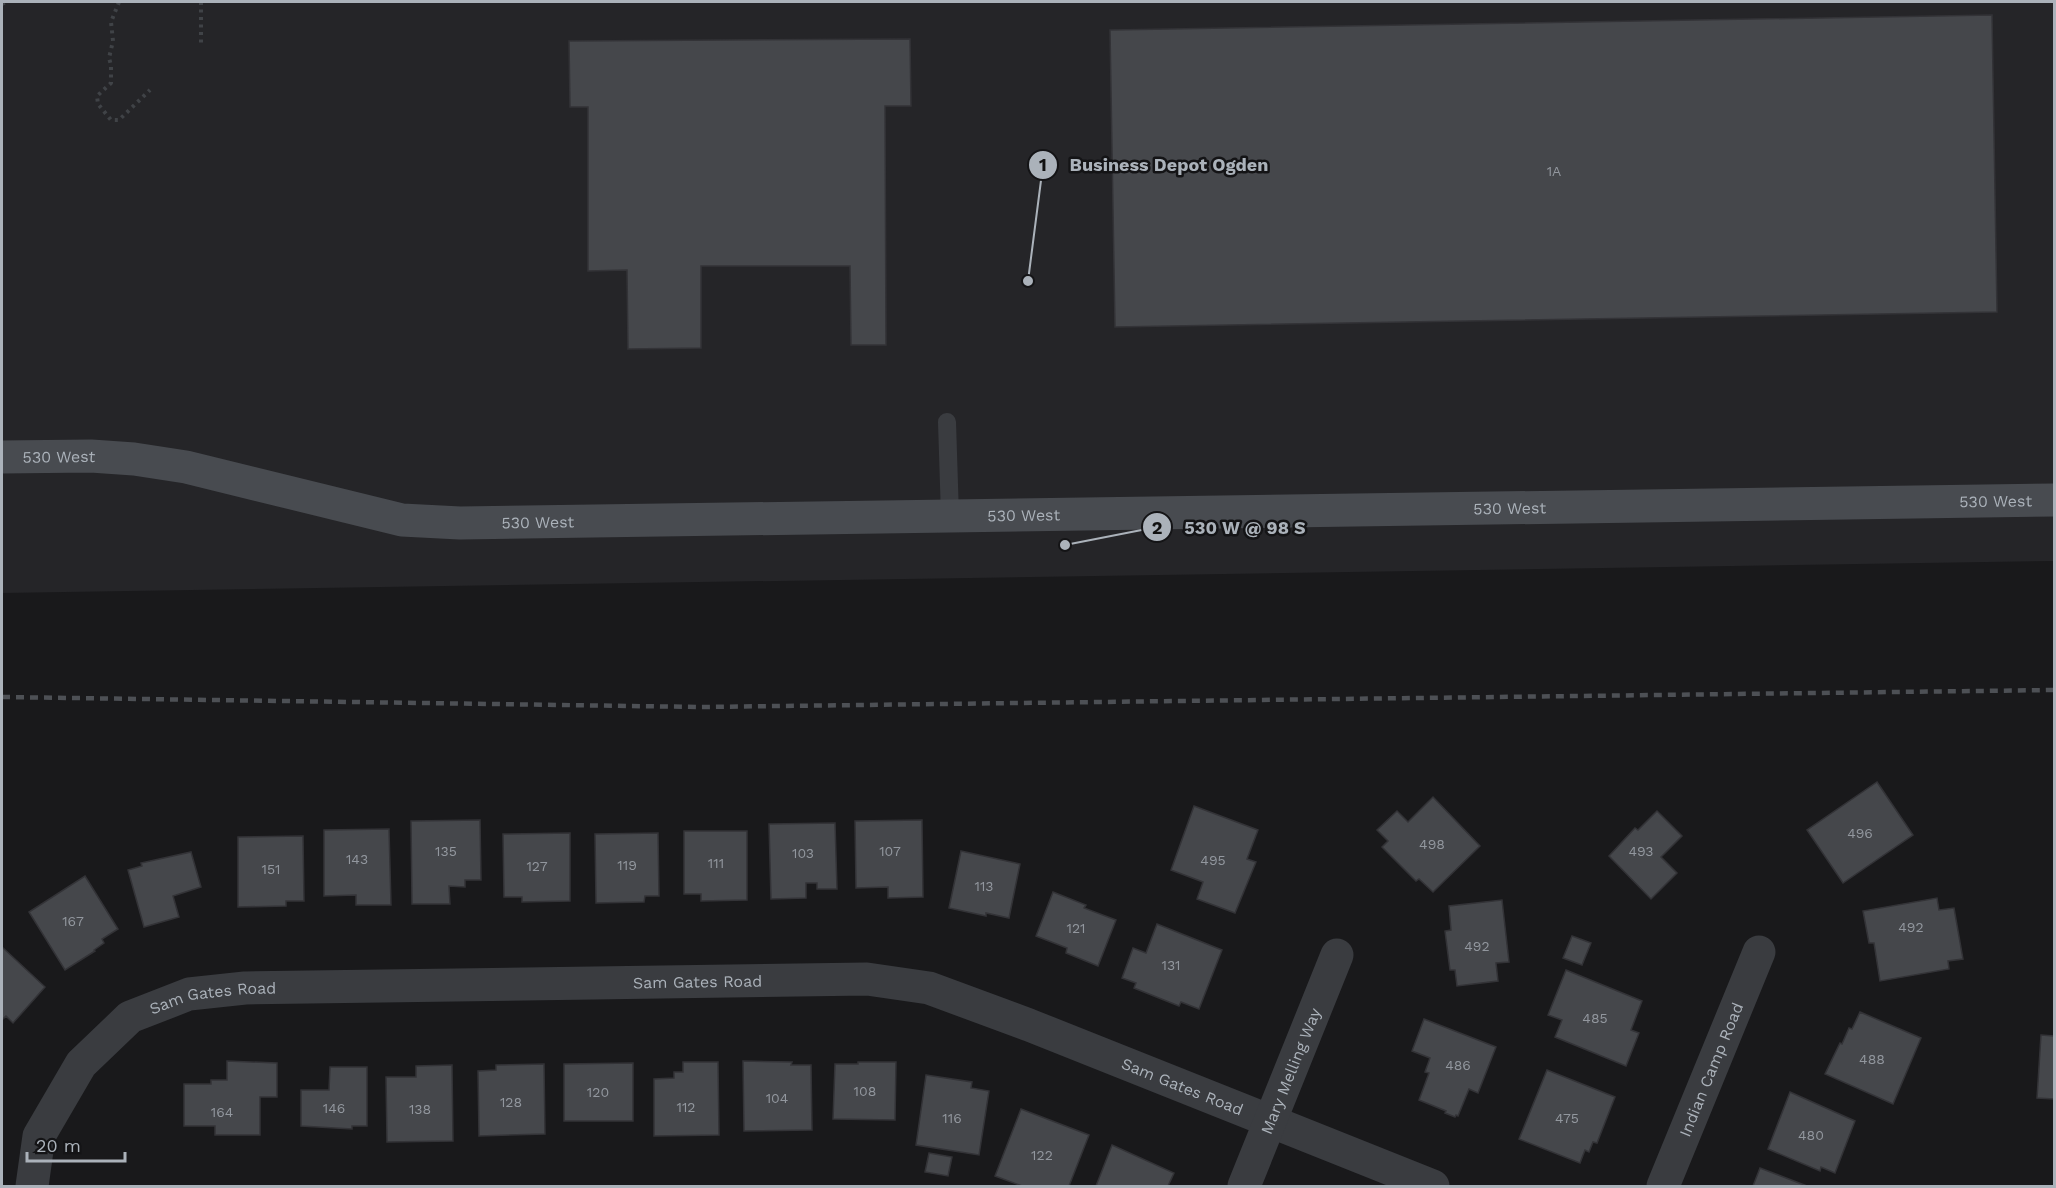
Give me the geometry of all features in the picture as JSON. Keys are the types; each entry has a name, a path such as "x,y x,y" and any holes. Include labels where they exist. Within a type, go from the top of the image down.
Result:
{"street":[{"name":"530 West","path":"2,457 91,456 134,459 186,467 402,520 460,523 2055,500"},
{"name":"Indian Camp Road","path":"1663,1186 1759,952"},
{"name":"Mary Melling Way","path":"1244,1186 1337,955"},
{"name":"Sam Gates Road","path":"32,1186 39,1136 81,1064 130,1017 189,994 245,988 867,979 929,988 1029,1025 1433,1186"}],"lane":[{"path":"947,422 950,516"}],"path":[{"path":"2,4 6,2"},
{"path":"119,2 111,22 113,41 109,58 111,83 98,96 98,104 111,120 119,120 150,90"},
{"path":"201,2 201,47"}],"shaded area":[{"path":"2,2 2054,2 2054,561 2,593"}],"building":[{"path":"1992,15 1997,312 1115,327 1110,30"},
{"path":"910,39 911,106 885,106 886,345 851,345 850,266 701,266 701,348 628,349 627,270 588,271 588,107 570,107 569,41"},
{"path":"1877,782 1913,835 1843,883 1807,830"},
{"path":"1433,797 1480,846 1433,892 1419,879 1416,881 1382,847 1388,841 1377,830 1397,811 1408,822"},
{"path":"1194,806 1258,830 1247,859 1256,862 1235,913 1197,899 1203,882 1171,870"},
{"path":"1657,811 1682,836 1661,857 1677,873 1651,899 1609,856 1635,828 1638,830"},
{"path":"480,820 481,880 465,880 465,887 449,886 450,904 412,904 411,821"},
{"path":"922,820 923,897 888,898 888,887 856,888 855,821"},
{"path":"835,823 837,889 817,889 817,883 806,883 806,898 771,899 769,824"},
{"path":"389,829 391,905 356,905 356,895 324,896 324,830"},
{"path":"684,831 747,831 747,900 701,901 701,894 684,894"},
{"path":"570,833 570,901 522,902 522,897 504,897 503,834"},
{"path":"658,833 659,896 645,896 644,902 596,903 595,834"},
{"path":"303,836 304,901 286,901 286,906 238,907 238,837"},
{"path":"961,851 1020,864 1009,918 986,913 986,916 949,908"},
{"path":"191,852 201,887 173,896 179,917 144,927 128,870 142,866 141,863"},
{"path":"85,876 118,929 102,939 104,943 95,951 65,970 29,912"},
{"path":"1053,892 1086,905 1084,908 1116,920 1098,966 1066,953 1067,948 1036,936"},
{"path":"1937,898 1939,910 1954,908 1963,959 1948,961 1949,969 1880,981 1874,943 1869,943 1863,911"},
{"path":"1502,900 1509,962 1496,963 1498,981 1457,986 1455,970 1450,970 1445,931 1451,930 1449,906"},
{"path":"1157,924 1222,950 1199,1009 1181,1002 1179,1006 1134,988 1136,983 1122,978 1133,948 1146,953"},
{"path":"1572,936 1591,943 1582,965 1563,958"},
{"path":"2,947 45,987 13,1023 6,1016 2,1020"},
{"path":"1566,970 1642,1001 1631,1030 1639,1033 1626,1066 1555,1037 1562,1020 1548,1015"},
{"path":"1860,1012 1921,1038 1893,1104 1825,1074 1840,1043 1842,1044 1849,1028 1852,1029"},
{"path":"1424,1019 1496,1047 1478,1093 1469,1089 1458,1116 1455,1117 1419,1100 1429,1073 1425,1072 1430,1058 1412,1051"},
{"path":"2041,1035 2054,1036 2054,1099 2037,1098"},
{"path":"227,1061 277,1063 277,1097 260,1097 260,1135 215,1135 215,1126 184,1126 184,1084 211,1084 211,1080 227,1080"},
{"path":"743,1061 792,1062 791,1065 811,1065 812,1130 744,1131"},
{"path":"683,1062 718,1062 719,1135 654,1136 654,1079 674,1078 674,1072 683,1072"},
{"path":"858,1062 896,1062 895,1120 833,1119 835,1064 858,1064"},
{"path":"633,1063 633,1121 564,1121 564,1064"},
{"path":"544,1064 545,1134 479,1136 478,1071 496,1070 496,1065"},
{"path":"452,1065 453,1141 387,1142 386,1077 416,1077 416,1066"},
{"path":"330,1067 367,1067 367,1126 352,1126 352,1129 301,1126 301,1090 329,1090"},
{"path":"1547,1070 1615,1097 1597,1143 1593,1142 1589,1152 1585,1150 1580,1163 1519,1139"},
{"path":"926,1075 972,1082 971,1088 989,1091 979,1155 916,1145"},
{"path":"1790,1092 1855,1121 1835,1173 1821,1167 1820,1171 1768,1149"},
{"path":"1021,1109 1089,1135 1069,1186 1022,1186 995,1176"},
{"path":"1112,1145 1174,1173 1168,1186 1096,1186"},
{"path":"929,1153 952,1157 948,1176 925,1172"},
{"path":"1760,1168 1807,1186 1753,1186"}],"railway":[{"path":"2,697 701,707 2054,690"}],"place":[{"name":"Business Depot Ogden","path":"1028,281"},
{"name":"530 W @ 98 S","path":"1065,545"}]}
